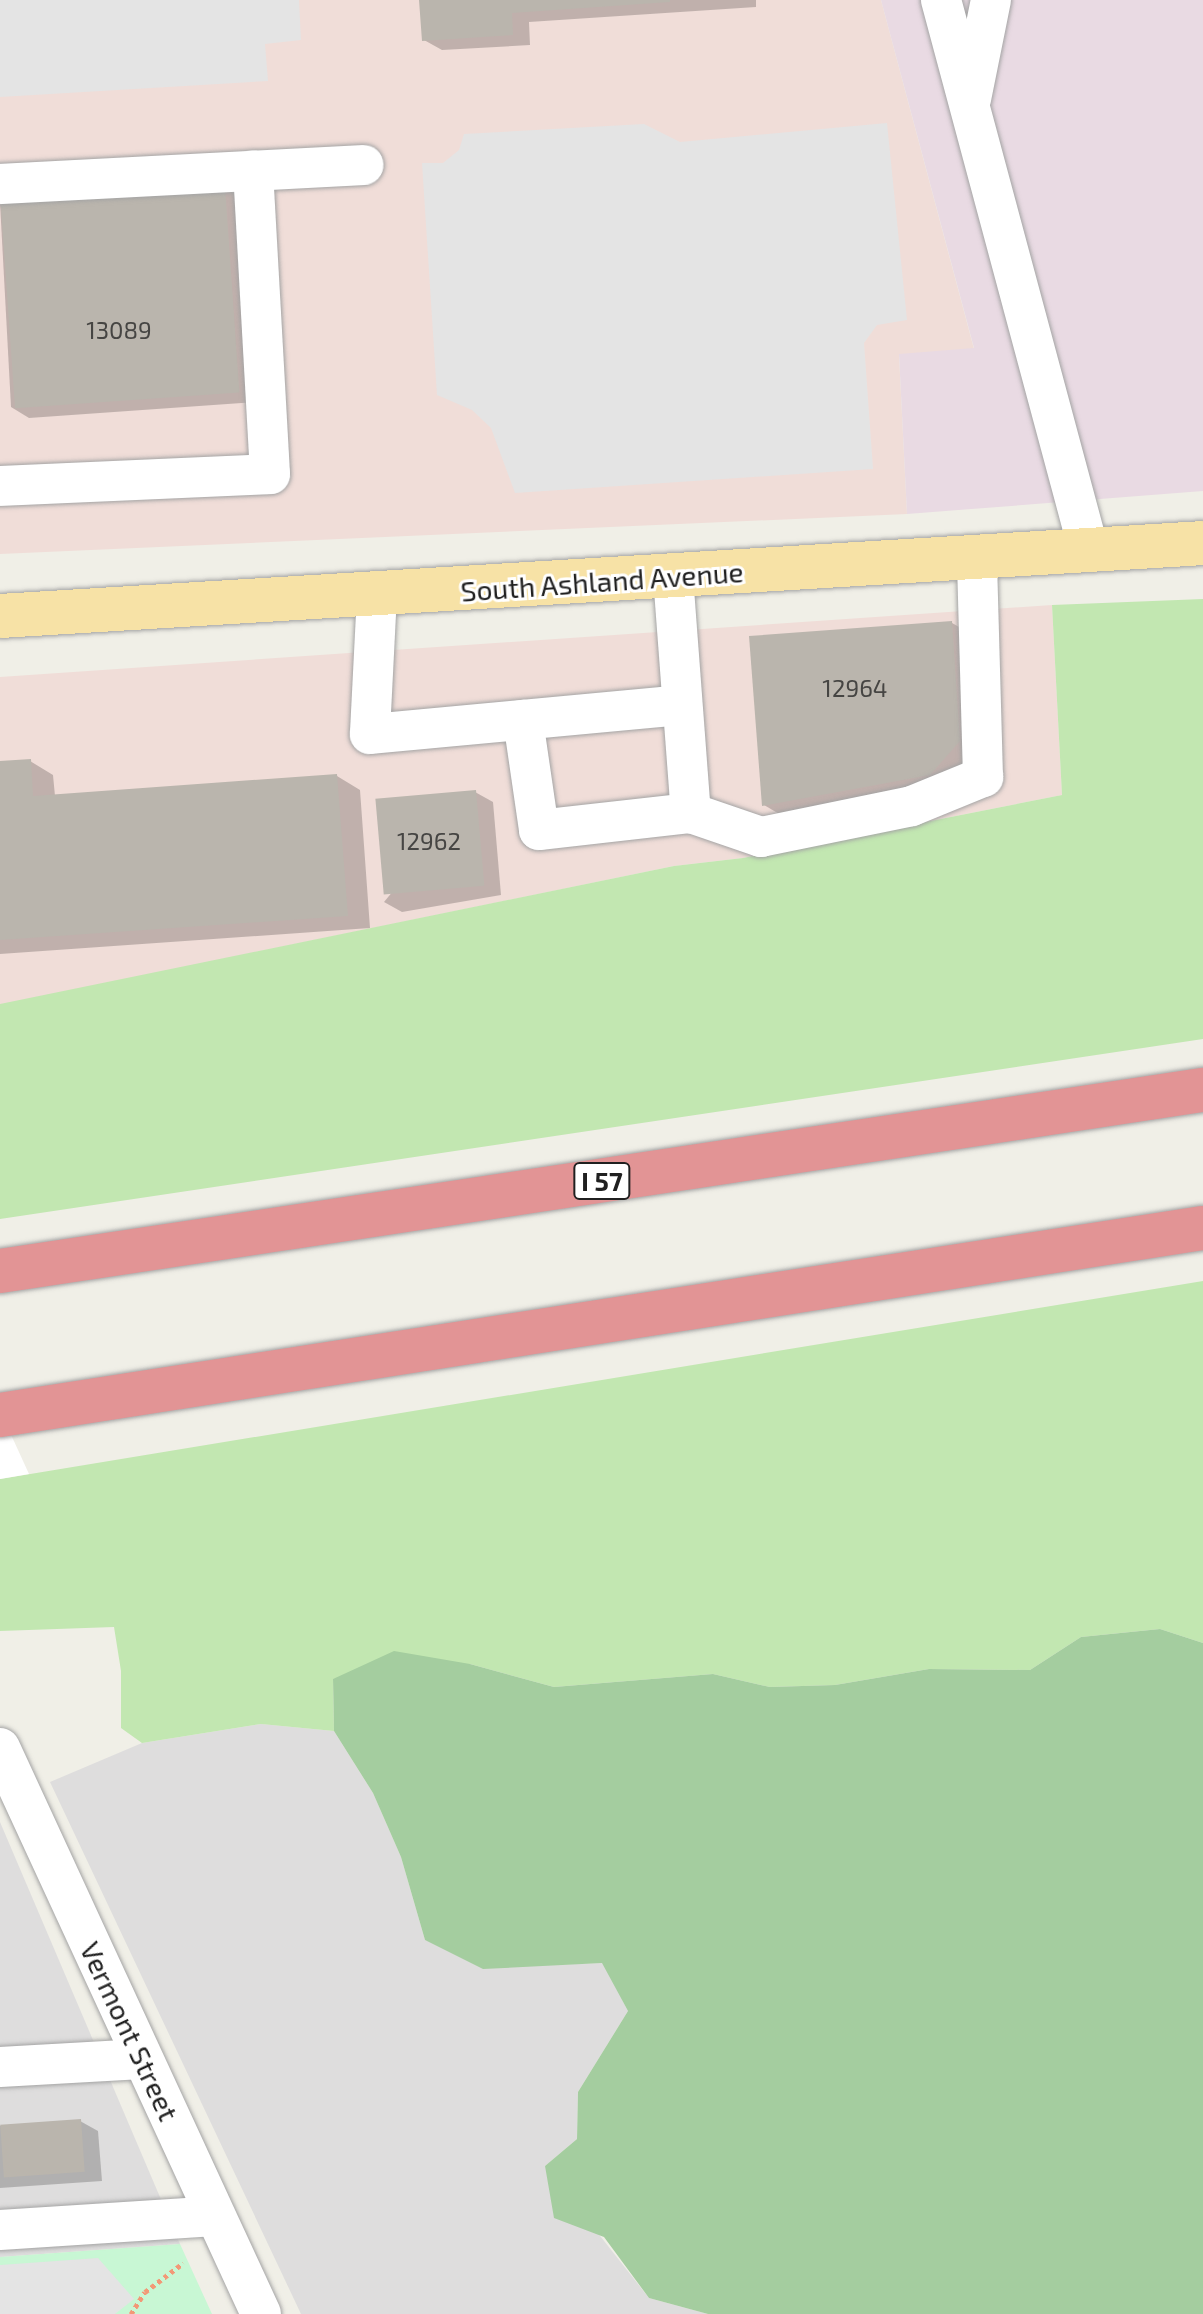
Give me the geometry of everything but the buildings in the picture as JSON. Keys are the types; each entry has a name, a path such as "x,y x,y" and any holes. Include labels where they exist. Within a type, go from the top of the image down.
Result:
{"highway":[{"name":"I 57","path":"0,1271 1203,1090"},
{"path":"1,1415 1203,1228"}],"main road":[{"name":"South Ashland Avenue","path":"0,616 1203,543"}],"street":[{"path":"941,0 1089,551"},
{"path":"970,107 991,0"},
{"path":"0,184 364,165"},
{"path":"0,486 270,474 253,170"},
{"path":"523,720 539,830 691,813 761,837 912,806 983,777 977,557"},
{"path":"673,576 680,705 691,813"},
{"path":"377,594 370,734 680,705"},
{"name":"Vermont Street","path":"0,1748 261,2314"},
{"path":"0,2067 142,2059"},
{"path":"0,2230 215,2216"}],"path":[{"path":"131,2314 145,2292 183,2263"}],"shaded area":[{"path":"0,0 881,0 974,349 899,355 907,514 0,554"},
{"path":"0,0 299,0 301,40 265,44 268,81 0,97"},
{"path":"881,0 1203,0 1203,491 907,514 899,354 974,348"},
{"path":"887,123 907,320 877,325 864,343 873,469 515,493 491,428 472,410 437,395 422,163 443,163 459,150 464,134 644,124 680,142"},
{"path":"1052,605 1062,795 743,858 674,866 0,1005 0,677"},
{"path":"261,1724 334,1731 373,1793 401,1857 425,1940 545,1965 603,1963 628,2011 578,2092 577,2139 545,2166 649,2298 708,2314 301,2314 50,1782 142,1743"},
{"path":"0,1822 180,2244 0,2257"},
{"path":"98,2258 134,2299 115,2314 0,2314 0,2265"}],"green space":[{"path":"1203,599 1203,1039 0,1219 0,1004 674,866 743,858 1062,795 1052,605"},
{"path":"1203,1281 1203,1643 1160,1629 1081,1637 1030,1670 929,1669 835,1685 770,1687 713,1674 554,1687 470,1664 333,1679 334,1731 261,1724 142,1743 121,1728 121,1671 114,1627 0,1631 0,1479"},
{"path":"1160,1629 1203,1643 1203,2314 708,2314 649,2298 604,2237 554,2218 545,2166 577,2139 578,2092 628,2011 602,1963 483,1969 425,1940 401,1857 373,1793 334,1731 333,1679 394,1651 470,1664 554,1687 713,1674 770,1687 835,1685 929,1669 1030,1670 1081,1637"},
{"path":"180,2244 212,2314 0,2314 0,2257"}],"pier":[{"path":"0,1411 2,1415 29,1474 0,1479"}]}
